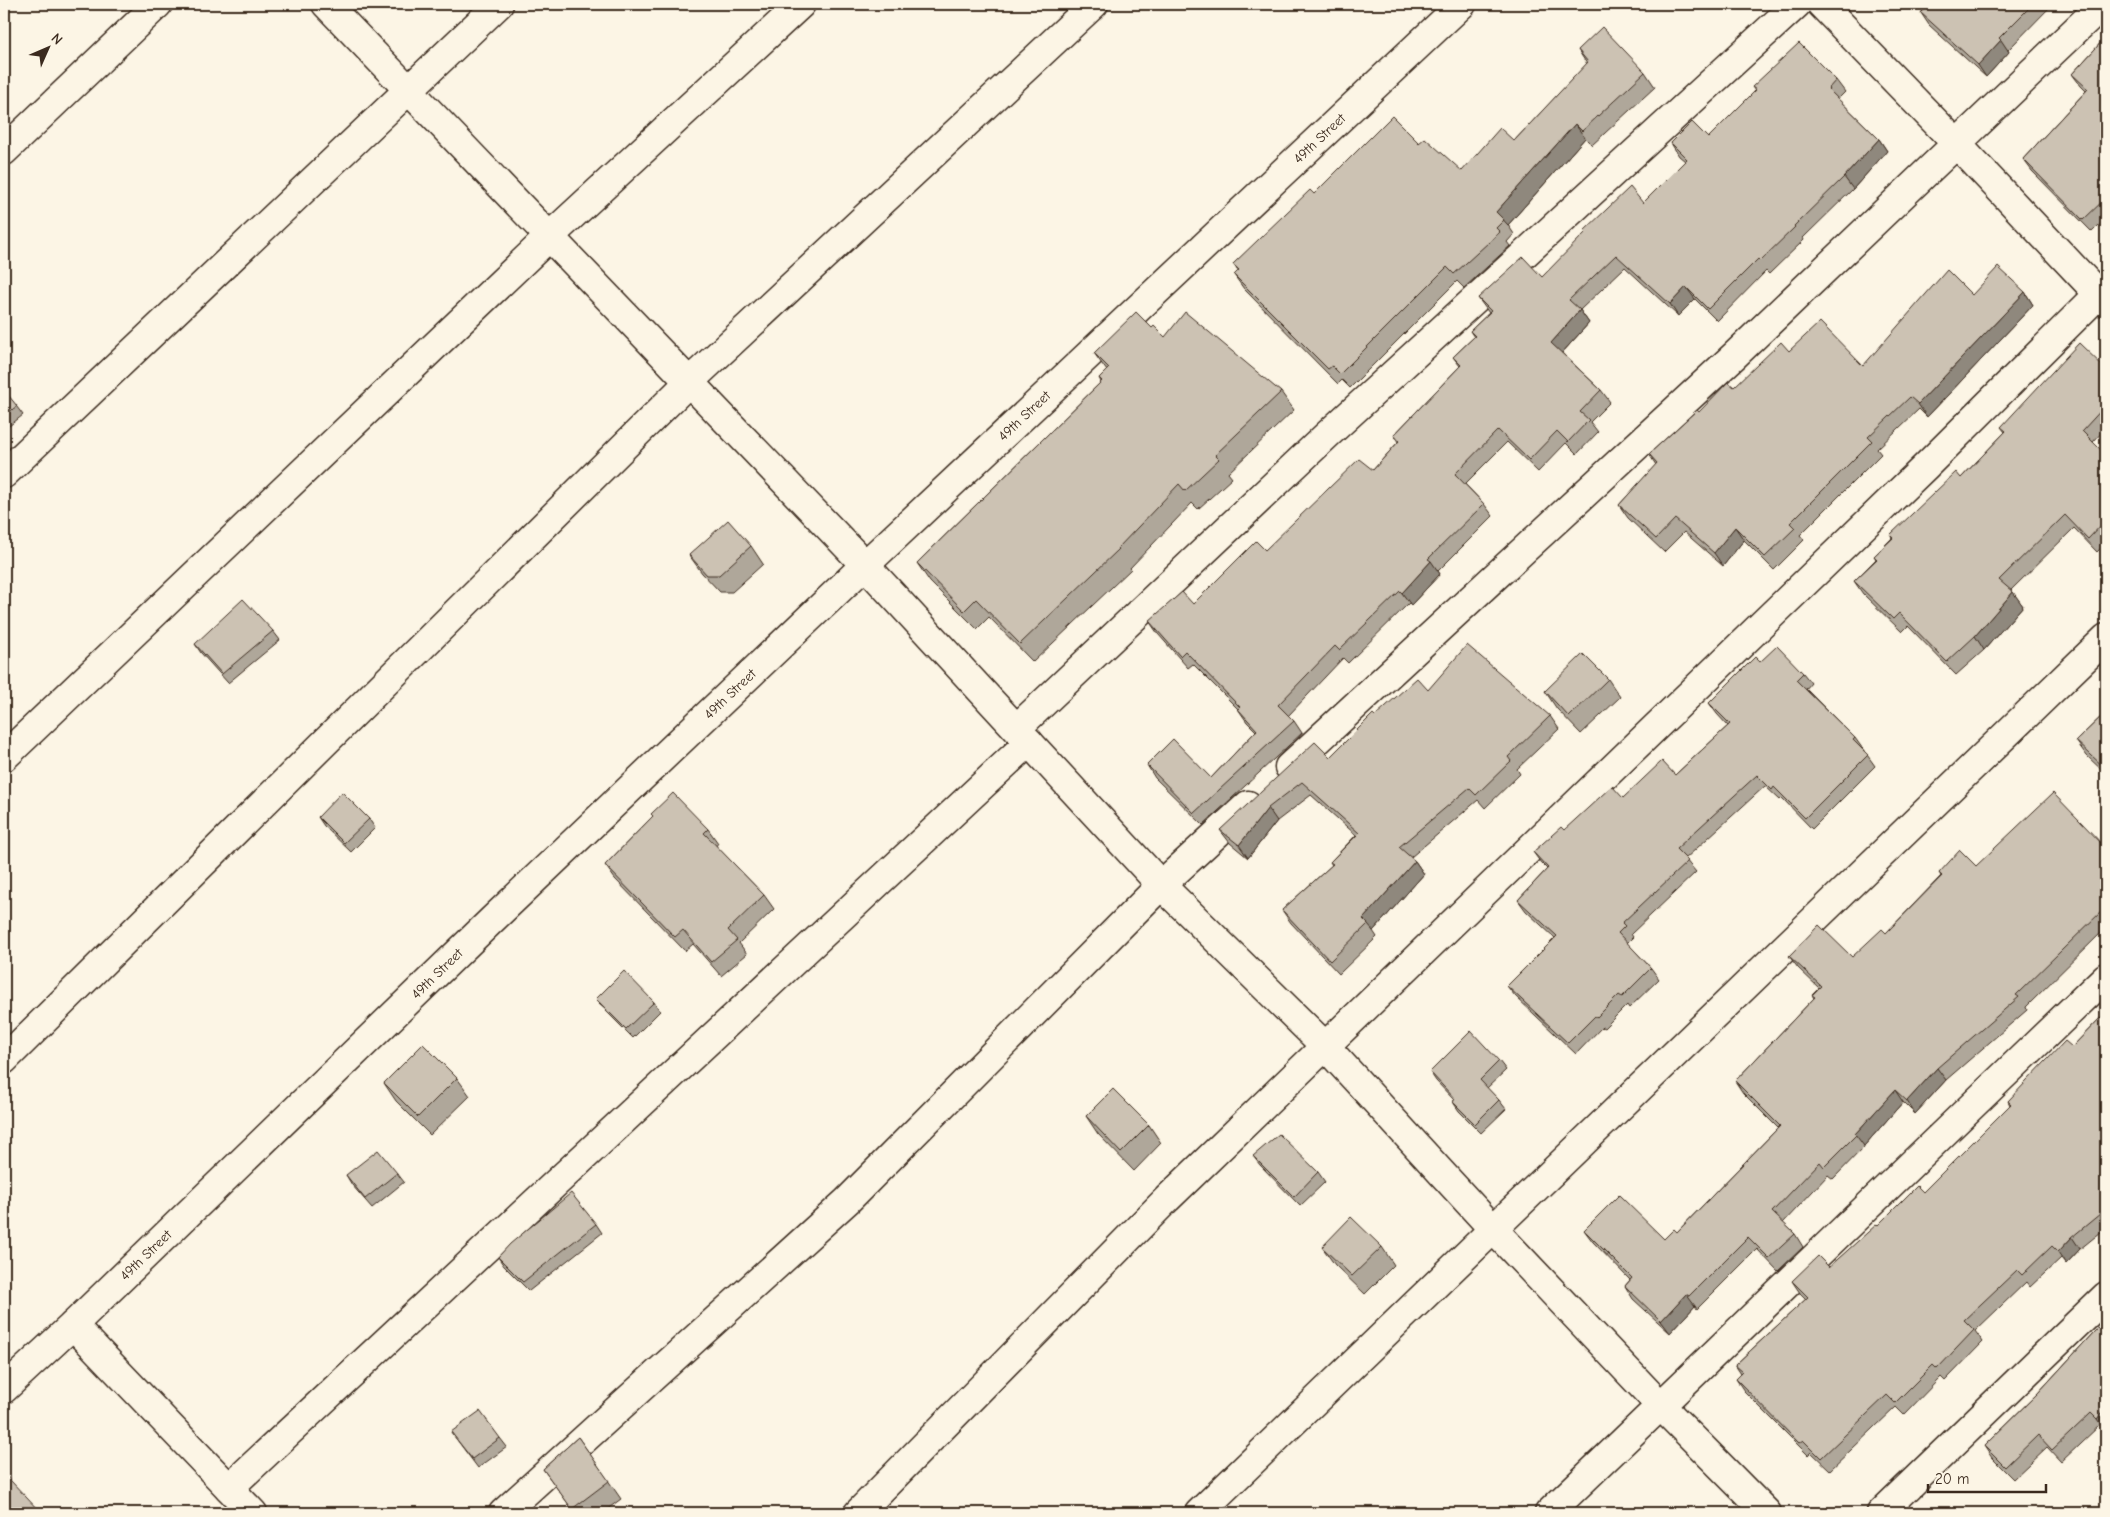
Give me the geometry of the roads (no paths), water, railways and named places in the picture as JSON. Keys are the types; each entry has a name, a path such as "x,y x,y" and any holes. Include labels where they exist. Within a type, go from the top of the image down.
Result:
{"street":[{"path":"4,150 158,4"},
{"path":"326,4 865,565 1161,885 1326,1047 1493,1229 1660,1405 1767,1513"},
{"path":"4,474 410,91 499,4"},
{"path":"4,757 549,237 801,4"},
{"path":"4,1060 689,382 1094,4"},
{"name":"49th Street","path":"4,1389 73,1325 500,912 865,565 1462,4"},
{"path":"229,1488 1023,735 1328,435 1797,4"},
{"path":"858,1513 1167,1199 2104,295 1821,4"},
{"path":"503,1513 847,1201 1161,885 1734,356 1956,142 2103,4"},
{"path":"1199,1513 2106,638"},
{"path":"1549,1513 2106,977"},
{"path":"1881,1513 2106,1296"},
{"path":"73,1325 253,1513"}]}
